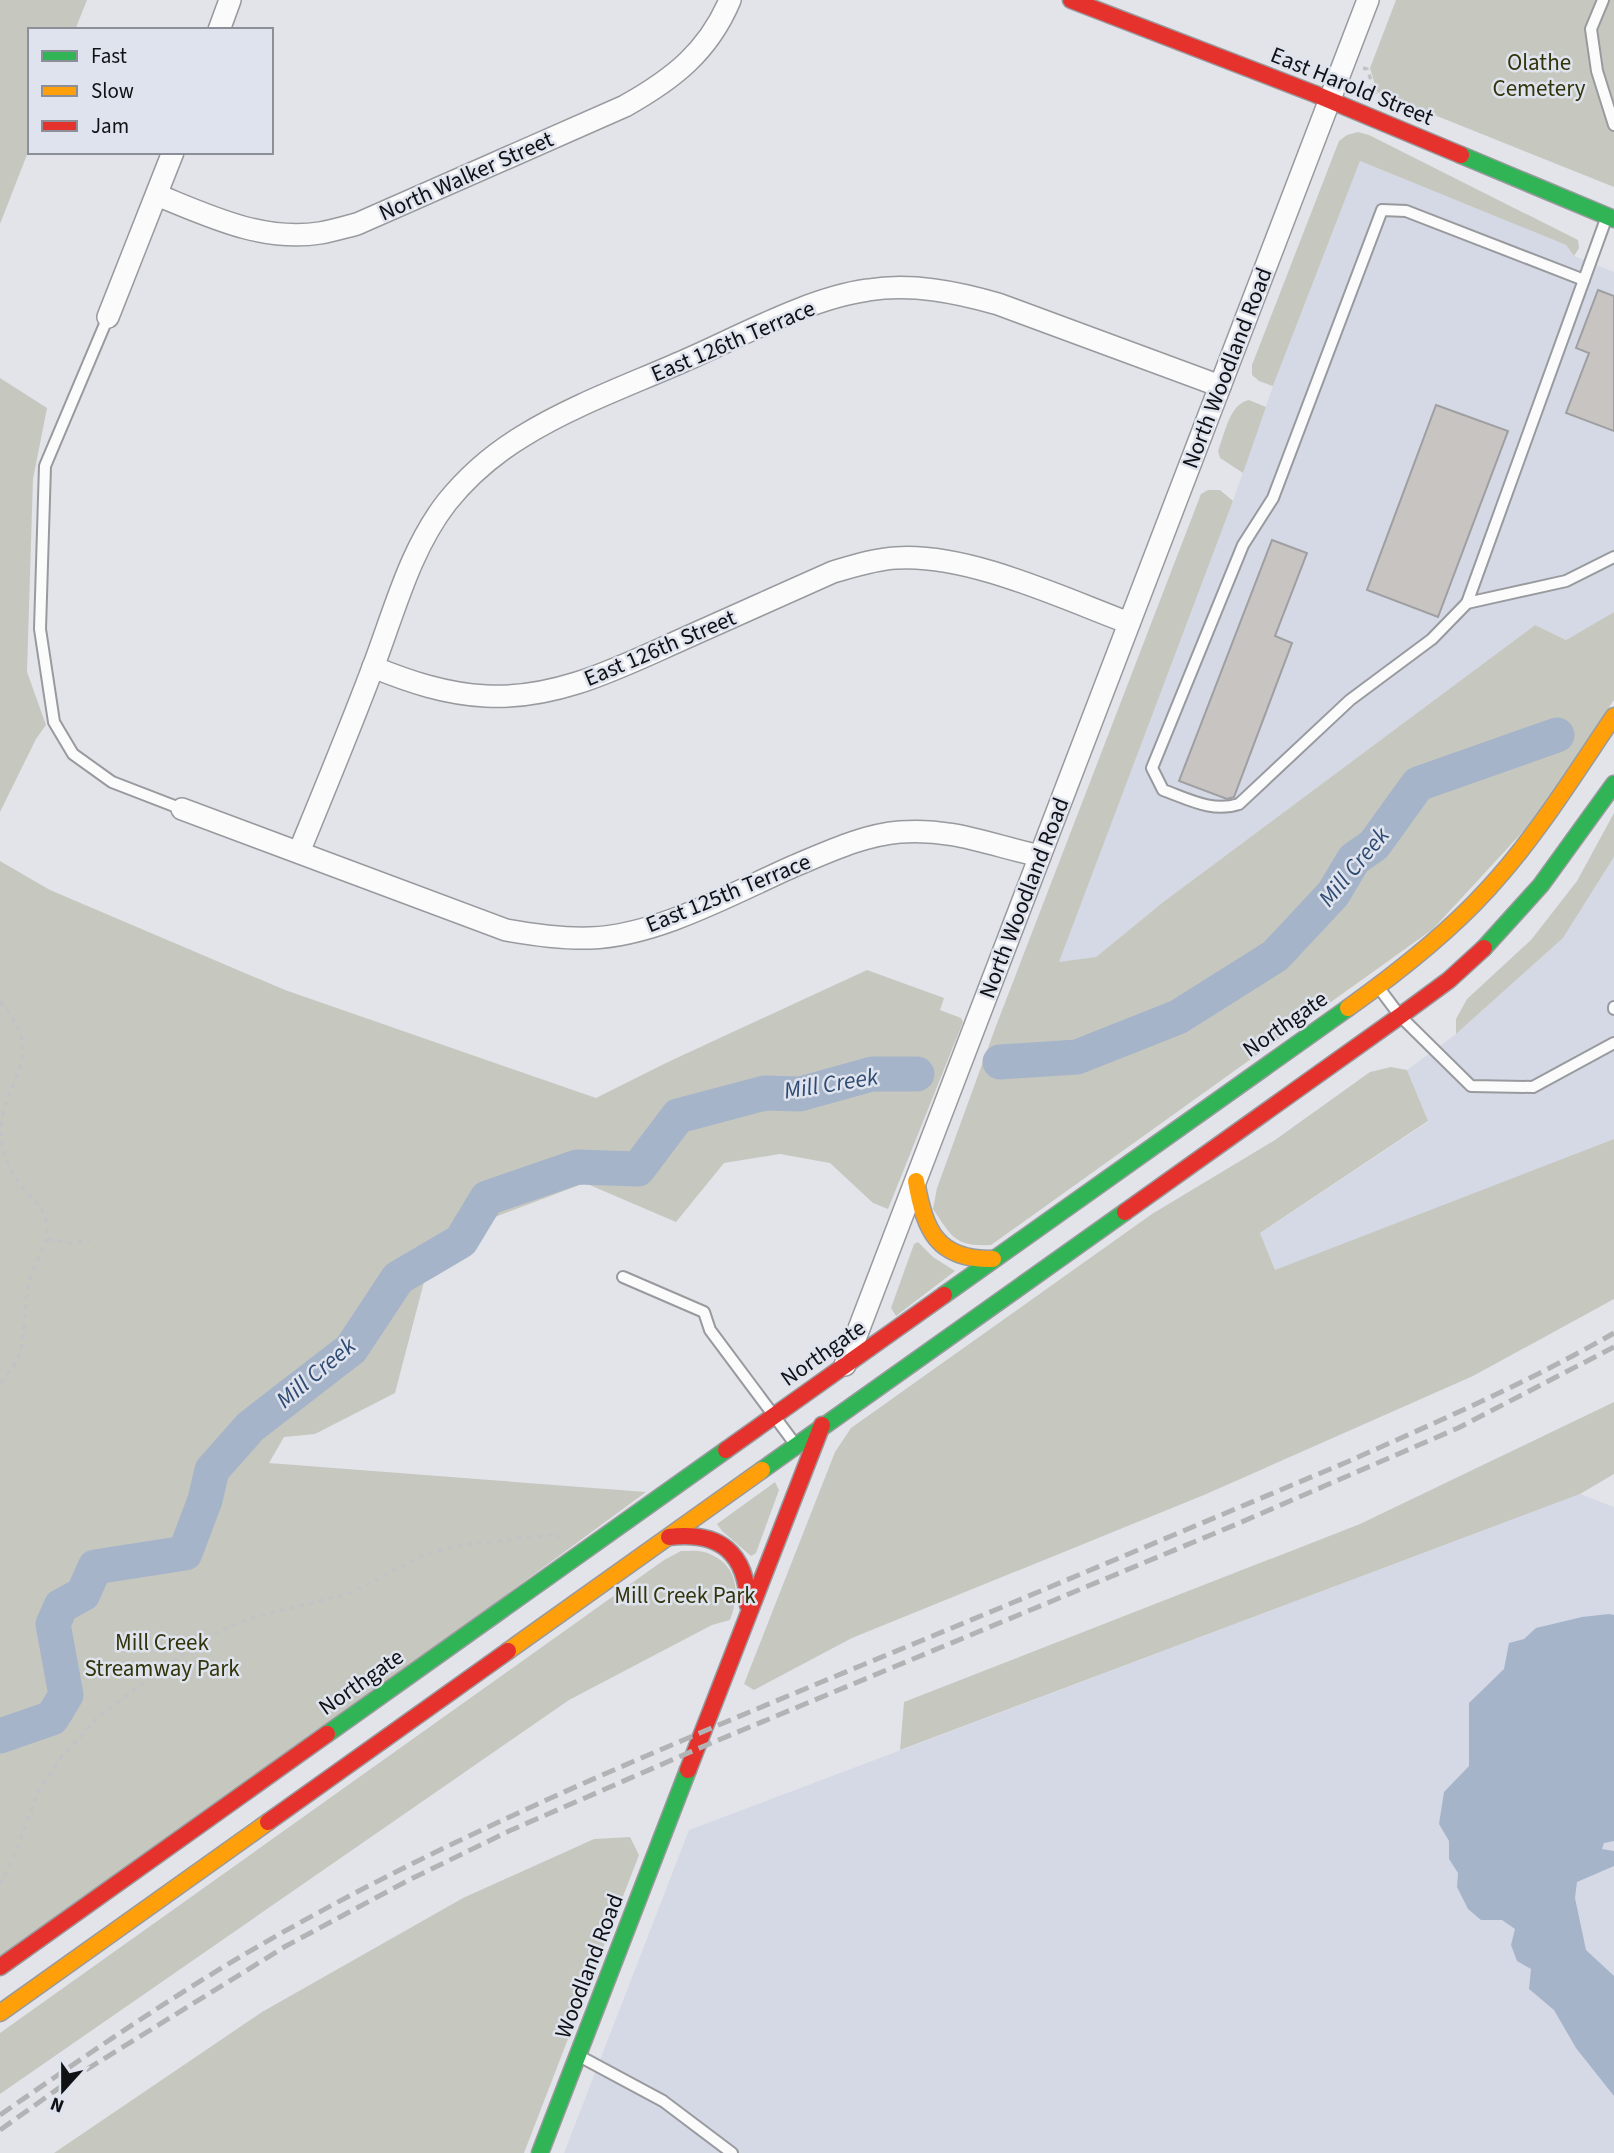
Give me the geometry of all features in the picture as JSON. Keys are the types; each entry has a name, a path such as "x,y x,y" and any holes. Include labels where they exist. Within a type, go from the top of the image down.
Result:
{"main road":[{"name":"East Harold Street","path":"1071,0 1329,100 1611,218"},
{"name":"Northgate","path":"0,1967 1433,944 1488,890 1534,834 1614,716"},
{"path":"0,2013 1457,973 1516,915 1569,851 1614,784"},
{"path":"916,1181 923,1216 936,1239 963,1258 976,1261 993,1259"},
{"name":"North Woodland Road","path":"680,1795 845,1365"},
{"path":"669,1537 688,1533 705,1537 720,1543 733,1553 743,1565 748,1578 747,1615"},
{"name":"Woodland Road","path":"540,2153 680,1795"}],"street":[{"path":"220,28 230,0"},
{"name":"North Walker Street","path":"157,195 228,224 259,232 310,234 357,224 625,106 661,86 690,62 702,48 730,0"},
{"name":"North Woodland Road","path":"845,1365 1368,0"},
{"path":"108,317 172,154"},
{"name":"East 126th Terrace","path":"373,667 413,559 426,533 448,501 480,468 523,436 568,412 795,312 844,295 898,287 969,295 1220,386"},
{"name":"East 126th Street","path":"373,667 417,685 446,692 487,696 528,694 575,685 833,572 894,558 936,558 986,570 1129,623"},
{"path":"299,852 373,667"},
{"name":"East 125th Terrace","path":"182,809 506,930 552,938 593,938 663,923 863,838 898,832 936,831 968,836 1040,856"}],"lane":[{"path":"1603,0 1591,29 1597,71 1614,125"},
{"path":"1584,280 1406,211 1381,210 1273,498 1243,545 1152,768 1163,790 1204,805 1226,808 1239,804 1350,700 1432,639 1467,603 1584,280 1611,218"},
{"path":"108,317 46,466 40,629 54,722 73,754 111,782 182,809"},
{"path":"1467,603 1566,581 1614,557"},
{"path":"1377,986 1400,1016 1471,1086 1533,1087 1614,1043"},
{"path":"623,1277 704,1312 710,1330 797,1446"},
{"path":"579,2055 663,2101 732,2153"}],"path":[{"path":"0,1001 12,1016 24,1046 23,1059 3,1114 3,1151 21,1186 37,1202 45,1216 47,1239 29,1282 20,1353 11,1371 0,1384"},
{"path":"47,1239 71,1243 90,1240"},
{"path":"0,1885 17,1850 38,1791 58,1760 100,1715 204,1638 248,1619 350,1593 422,1556 456,1546 551,1535 572,1539"}],"shaded area":[{"path":"1360,161 1566,245 1574,256 1614,272 1614,612 1566,640 1535,625 1162,903 1096,957 1058,963 1233,501 1273,386"},
{"path":"1614,857 1614,1139 1275,1271 1260,1233 1428,1122 1407,1070 1456,1034 1563,938"},
{"path":"1580,1494 1614,1507 1614,2153 564,2153 689,1830"}],"green space":[{"path":"0,0 87,0 76,28 28,28 28,152 0,224"},
{"name":"Olathe Cemetery","path":"1396,0 1614,0 1614,187 1377,92 1370,68"},
{"path":"1358,132 1369,135 1578,240 1579,248 1574,256 1566,245 1360,161 1273,386 1259,381 1252,375 1252,365 1339,141"},
{"path":"0,378 47,408 33,479 27,672 46,725 36,739 0,812"},
{"path":"1249,400 1266,407 1243,473 1220,458 1218,451 1232,413"},
{"path":"1208,490 1220,490 1233,501 1059,962 1096,957 1162,903 1535,625 1566,640 1614,612 1614,700 1529,825 1433,929 991,1245 962,1242 950,1233 933,1209 937,1188 996,1026 1201,494"},
{"path":"1614,813 1614,857 1563,938 1456,1034 1456,1019 1467,999 1531,940 1577,881"},
{"name":"Mill Creek Streamway Park","path":"0,861 50,890 285,990 596,1098 867,970 944,998 940,1010 961,1018 963,1022 888,1209 873,1203 830,1163 780,1154 724,1163 676,1222 585,1183 495,1217 430,1259 395,1393 315,1434 284,1437 269,1463 646,1492 0,1967"},
{"path":"1391,1067 1407,1070 1428,1121 1260,1233 1275,1270 1614,1139 1614,1299 1473,1376 1204,1495 852,1638 754,1690 744,1684 835,1452 851,1428 1152,1214 1275,1140 1370,1072"},
{"path":"918,1242 933,1257 955,1271 896,1316 891,1308 914,1244"},
{"path":"1614,1402 1614,1474 1580,1494 900,1750 904,1702 1360,1524"},
{"path":"775,1482 779,1490 756,1553 751,1556 717,1524"},
{"name":"Mill Creek Park","path":"681,1551 704,1552 724,1563 730,1571 736,1589 730,1620 712,1625 569,1700 0,2094 0,2033 664,1560"},
{"path":"630,1837 639,1855 524,2153 54,2153 262,2012 463,1898 594,1839"}],"water":[{"path":"1614,1615 1614,1841 1604,1843 1602,1849 1614,1851 1614,1866 1577,1882 1575,1898 1586,1950 1614,1976 1614,2096 1576,2048 1554,2010 1529,1989 1531,1969 1517,1961 1511,1945 1515,1929 1502,1920 1481,1920 1468,1909 1457,1887 1458,1873 1449,1859 1449,1841 1439,1824 1444,1792 1469,1766 1469,1703 1504,1669 1509,1643 1524,1639 1536,1628 1582,1617"}],"building":[{"path":"1598,290 1614,296 1614,431 1566,413 1589,353 1576,348"},
{"path":"1436,405 1508,431 1438,617 1367,590"},
{"path":"1272,540 1307,553 1275,636 1292,643 1234,797 1227,799 1179,781"}],"waterway":[{"name":"Mill Creek","path":"1000,1062 1077,1057 1178,1017 1275,956 1333,894 1354,859 1374,845 1418,784 1557,735"},
{"name":"Mill Creek","path":"0,1736 52,1718 66,1695 53,1624 61,1606 83,1594 95,1567 185,1553 205,1500 212,1470 250,1427 351,1349 398,1278 461,1241 487,1198 577,1167 638,1169 678,1116 765,1093 800,1094 872,1074 917,1074"}],"railway":[{"path":"0,2115 172,1999 278,1935 349,1896 492,1825 712,1728 1347,1462 1516,1385 1614,1333"},
{"path":"0,2130 76,2076 286,1946 407,1881 509,1831 1458,1428 1614,1347"}],"traffic: fast":[{"path":"1461,155 1614,219"},
{"path":"1484,948 1541,885 1614,784"},
{"path":"944,1295 1348,1008"},
{"path":"762,1470 1125,1212"},
{"path":"327,1734 726,1450"},
{"path":"540,2153 688,1770"}],"traffic: slow":[{"path":"1348,1008 1421,952 1487,890 1538,827 1614,716"},
{"path":"916,1181 924,1214 937,1239 946,1248 959,1254 993,1259"},
{"path":"508,1651 762,1470"},
{"path":"0,2013 268,1822"}],"traffic: jam":[{"path":"1071,0 1315,94 1461,155"},
{"path":"1125,1212 1449,980 1484,948"},
{"path":"726,1450 944,1295"},
{"path":"688,1770 822,1425"},
{"path":"669,1537 703,1538 727,1549 742,1572 748,1605"},
{"path":"268,1822 508,1651"},
{"path":"0,1967 327,1734"}]}
